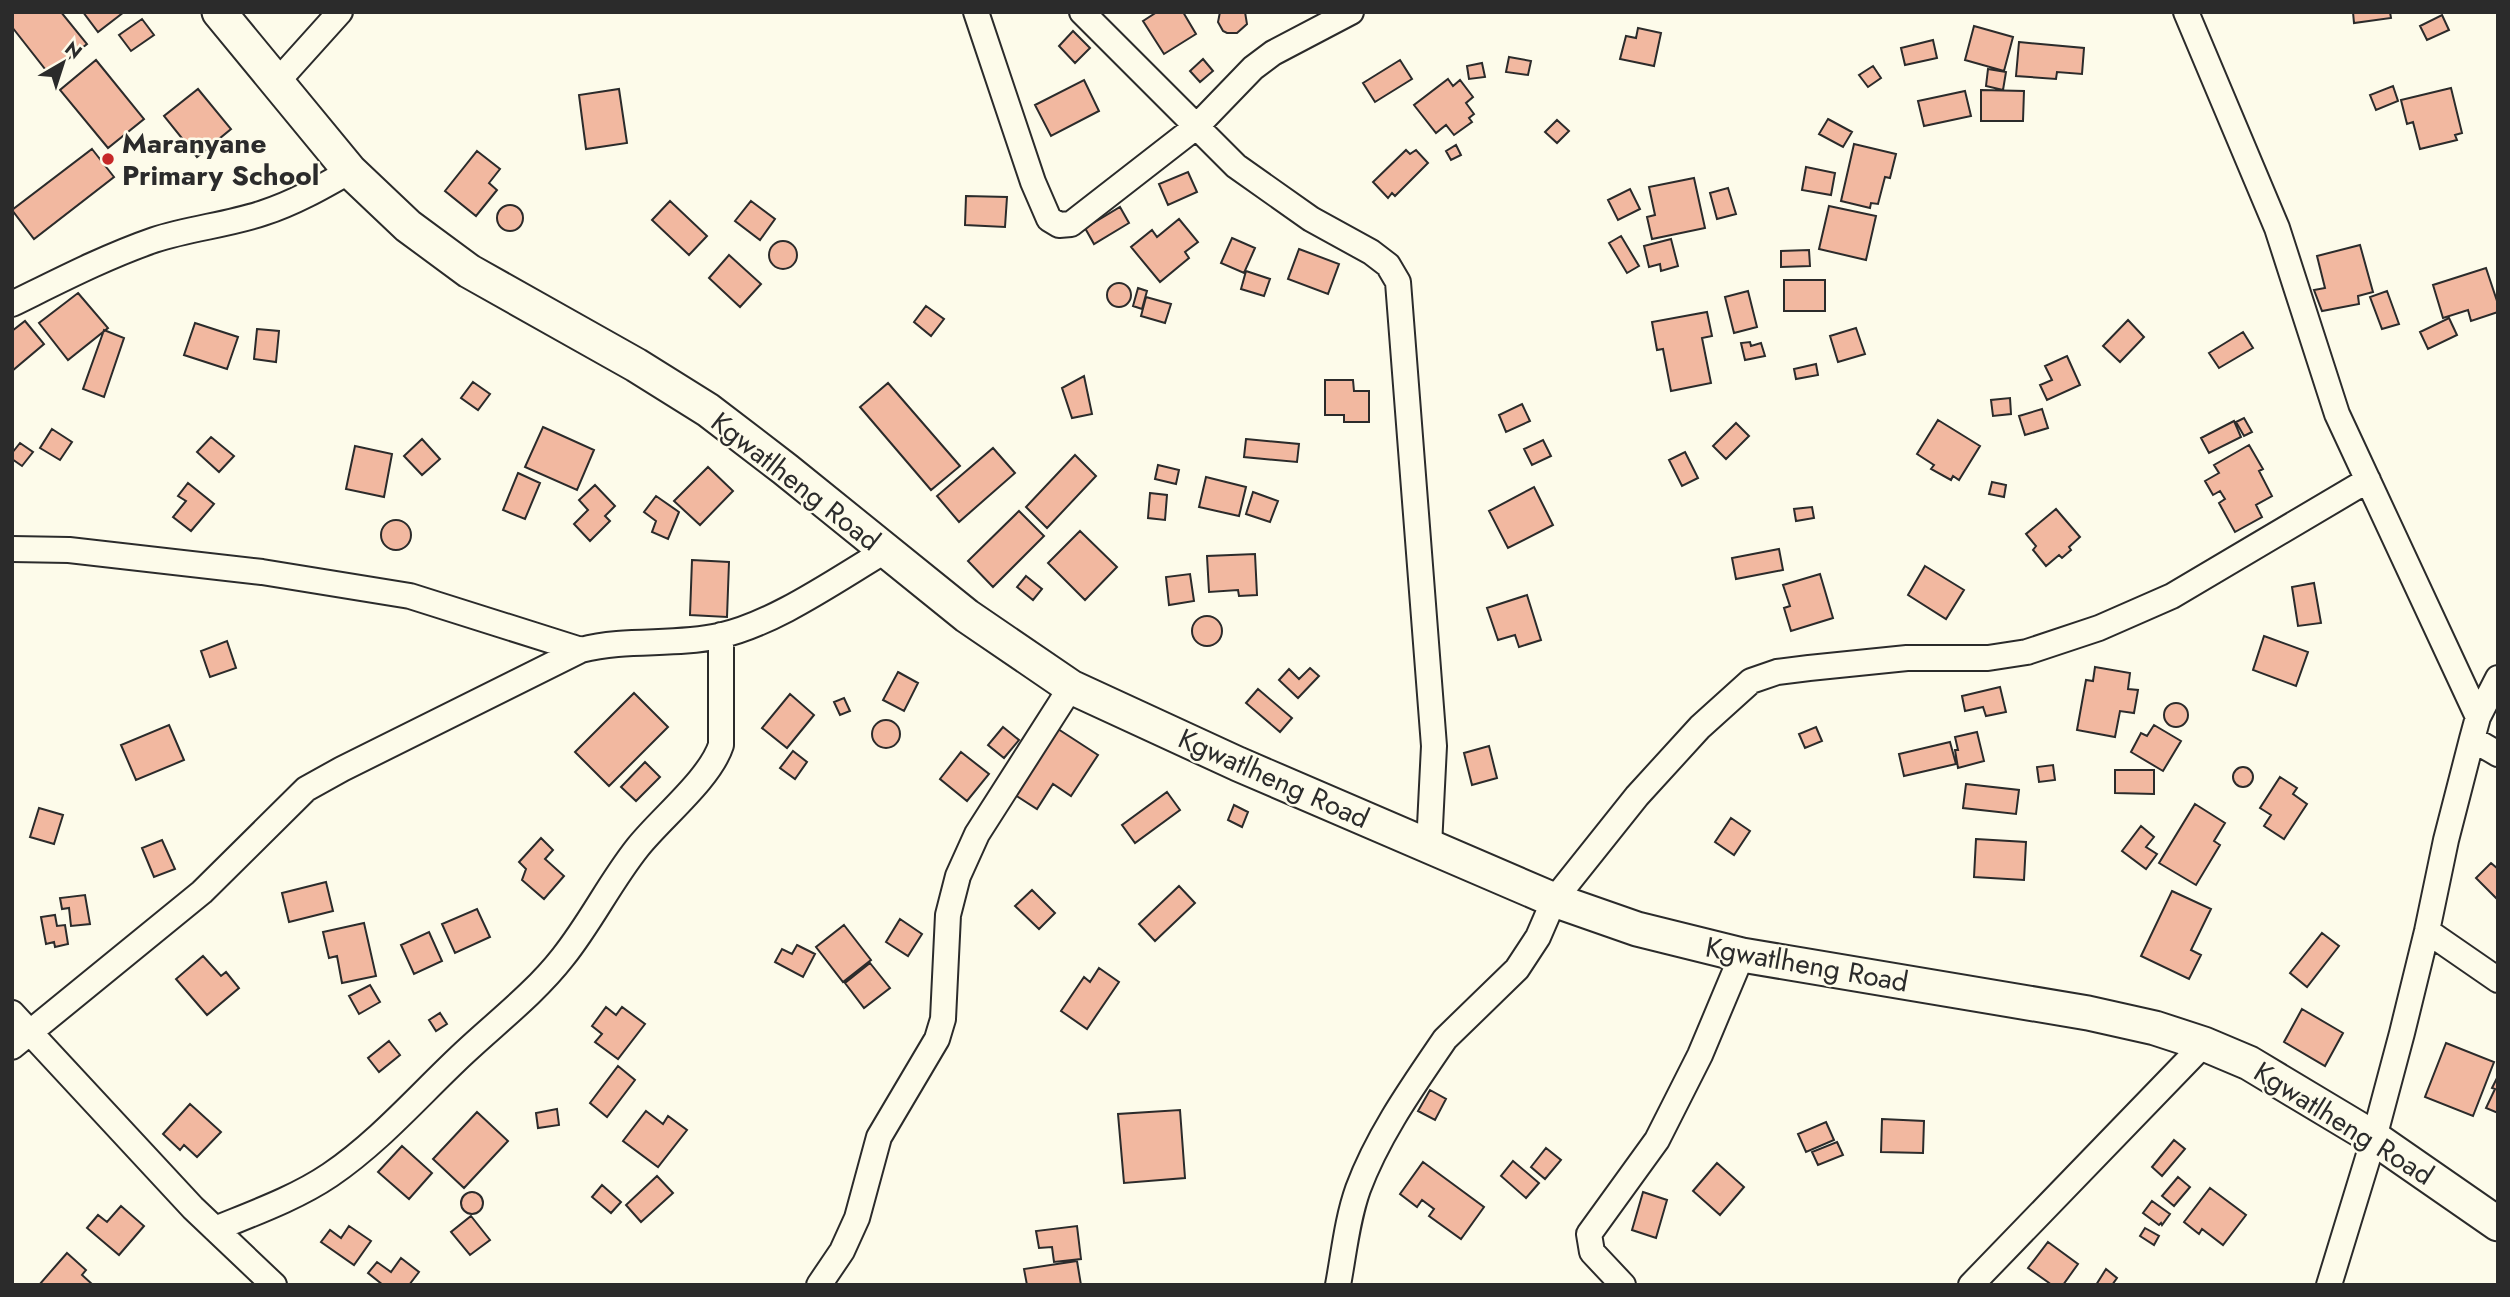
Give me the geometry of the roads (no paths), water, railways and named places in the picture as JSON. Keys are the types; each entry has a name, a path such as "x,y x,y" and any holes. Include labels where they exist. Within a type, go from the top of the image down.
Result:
{"street":[{"name":"Kgwatlheng Road","path":"219,12 350,171 408,226 469,271 636,365 708,410 785,468 967,616 1071,687 1238,764 1554,900 1637,929 1742,955 2088,1013 2155,1028 2204,1044 2249,1063 2374,1138 2498,1224"},
{"path":"277,82 340,12"},
{"path":"976,12 1033,182 1049,219 1059,225 1071,224 1197,126 1253,68 1273,53 1351,12"},
{"path":"1082,12 1236,166 1311,219 1371,252 1388,265 1398,282 1434,746 1429,846"},
{"path":"2186,12 2217,80 2277,228 2337,414 2475,728 2498,754"},
{"path":"12,304 92,265 152,241 188,229 260,214 282,206 350,171"},
{"path":"1338,1285 1359,1189 1398,1110 1446,1039 1508,978 1528,954 1554,900 1637,796 1700,727 1751,681 1777,672 1808,668 1907,658 1988,658 2027,652 2099,628 2172,596 2368,480"},
{"path":"12,549 69,550 262,572 410,596 581,650"},
{"path":"21,1040 202,892 306,789 581,650 606,643 698,639 721,635 789,607 885,551"},
{"path":"215,1229 309,1187 352,1158 393,1123 561,960 588,924 627,861 654,827 691,789 718,753 721,745 721,635"},
{"path":"2329,1285 2374,1138 2427,932 2446,840 2475,728 2498,678"},
{"path":"820,1285 842,1251 857,1218 879,1138 937,1040 943,1018 948,915 958,876 976,834 1071,687"},
{"path":"2427,932 2498,979"},
{"path":"1623,1285 1592,1252 1590,1234 1657,1140 1700,1055 1742,955"},
{"path":"12,1013 21,1040 274,1285"},
{"path":"1971,1285 2204,1044"}],"place":[{"name":"Maranyane Primary School","path":"108,159"}]}
